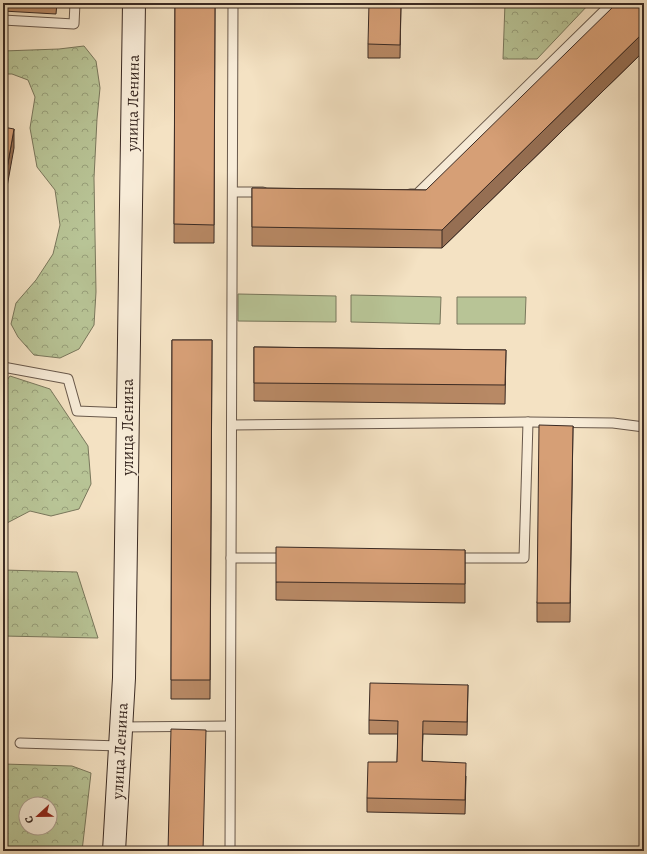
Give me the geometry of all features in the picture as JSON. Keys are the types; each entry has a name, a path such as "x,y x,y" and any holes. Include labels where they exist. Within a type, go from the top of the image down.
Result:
{"main road":[{"name":"улица Ленина","path":"114,851 121,736 128,518 128,413 134,3"}],"lane":[{"path":"3,20 74,24 75,3"},
{"path":"230,851 233,3"},
{"path":"401,194 417,194 612,3"},
{"path":"232,192 271,192"},
{"path":"3,367 68,379 77,411 128,413"},
{"path":"232,425 528,422 613,423 644,427"},
{"path":"445,558 524,558 528,422"},
{"path":"231,558 294,558"},
{"path":"20,743 230,726"}],"green space":[{"path":"505,3 590,3 537,59 503,59"},
{"path":"84,46 96,61 100,88 94,178 96,292 94,325 79,349 60,358 34,355 18,337 11,324 16,303 36,280 53,254 60,225 55,190 37,167 30,128 35,97 28,80 12,74 3,74 3,51 59,49"},
{"path":"238,294 336,296 336,322 238,321"},
{"path":"351,295 441,297 440,324 351,322"},
{"path":"457,297 526,297 525,324 457,324"},
{"path":"10,376 50,389 88,446 91,484 79,509 51,516 30,511 7,523 3,522 3,385"},
{"path":"3,570 77,572 98,638 3,636"},
{"path":"3,764 72,766 91,773 82,851 3,851"}],"building":[{"path":"175,3 215,3 214,225 174,224"},
{"path":"369,3 401,3 400,45 368,44"},
{"path":"617,3 644,3 644,32 442,230 252,227 252,188 426,190"},
{"path":"3,127 14,129 3,191"},
{"path":"172,340 212,340 210,680 171,680"},
{"path":"254,347 506,350 505,385 254,383"},
{"path":"539,425 573,426 570,603 537,603"},
{"path":"276,547 465,550 465,584 276,582"},
{"path":"370,683 468,685 467,722 423,721 422,761 466,763 465,800 367,798 368,762 397,762 398,721 369,720"},
{"path":"171,729 206,730 203,851 168,851"}]}
